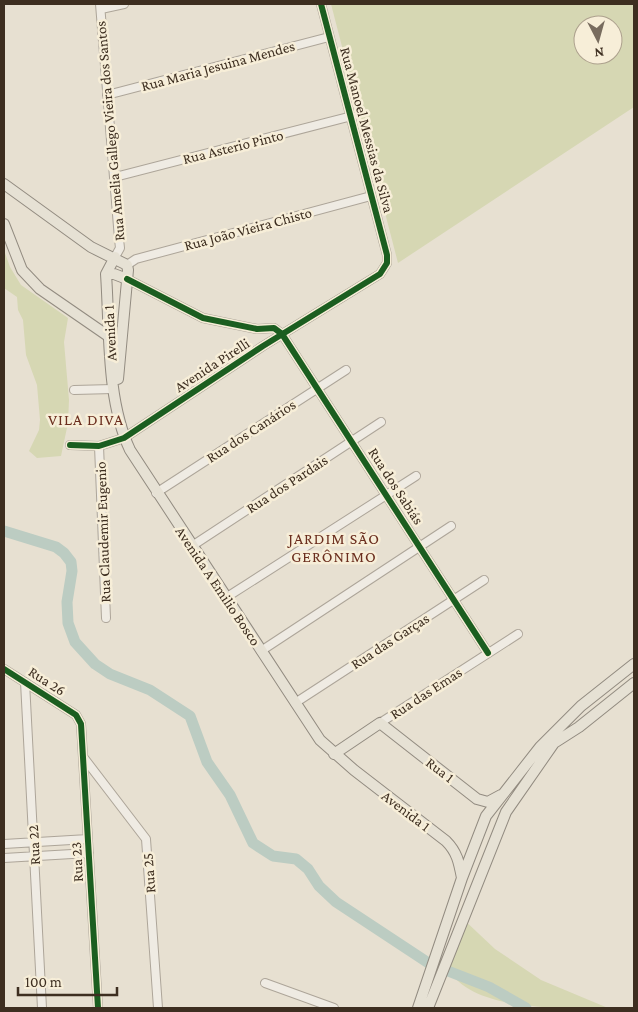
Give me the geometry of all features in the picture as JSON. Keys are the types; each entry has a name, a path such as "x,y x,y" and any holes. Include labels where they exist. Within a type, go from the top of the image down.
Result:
{"main road":[{"path":"4,184 91,247 115,257 126,265 127,279 115,410"},
{"path":"4,190 15,192"},
{"path":"4,224 22,270 40,288 111,338"},
{"path":"115,257 106,274 114,274 127,279"},
{"name":"Avenida 1","path":"106,274 115,410"},
{"name":"Avenida A Emilio Bosco","path":"115,410 124,438 156,493 227,597 320,740 334,754"},
{"path":"581,706 594,688 634,655"},
{"path":"428,1008 437,948 486,816 540,747 581,706 634,664"},
{"path":"418,1008 448,952 506,812 554,743 579,727 632,686"},
{"name":"Rua das Emas","path":"334,754 380,723"},
{"name":"Rua 1","path":"380,723 477,799 488,802 504,794"},
{"name":"Avenida 1","path":"334,754 446,840 454,849 459,860 462,878"}],"street":[{"path":"100,7 124,4"},
{"name":"Rua Manoel Messias da Silva","path":"321,4 352,116 387,255 387,263"},
{"name":"Rua Amelia Gallego Vieira dos Santos","path":"100,7 120,248 115,257"},
{"name":"Rua Maria Jesuina Mendes","path":"107,95 329,37"},
{"name":"Rua Asterio Pinto","path":"115,177 352,116"},
{"name":"Rua João Vieira Chisto","path":"126,265 136,259 372,196"},
{"name":"Avenida Pirelli","path":"70,445 99,446 124,438 263,346 380,274 387,263"},
{"path":"127,279 203,318 256,329 274,328 282,334"},
{"path":"256,329 263,334 263,346"},
{"name":"Rua dos Sabiás","path":"282,334 488,653"},
{"name":"Rua dos Canários","path":"156,493 346,370"},
{"path":"74,390 113,389"},
{"name":"Rua dos Pardais","path":"192,546 381,422"},
{"name":"Rua Claudemir Eugenio","path":"99,446 106,618"},
{"path":"227,597 416,476"},
{"path":"261,650 451,526"},
{"name":"Rua das Garças","path":"295,703 484,580"},
{"name":"Rua das Emas","path":"380,723 518,634"},
{"name":"Rua 26","path":"4,670 76,715"},
{"name":"Rua 22","path":"26,682 42,1008"},
{"name":"Rua 23","path":"76,715 81,724 84,758 98,1008"},
{"name":"Rua 25","path":"84,758 146,839 158,1008"},
{"path":"4,844 88,839"},
{"path":"4,858 89,853"},
{"path":"265,983 334,1008"}],"green space":[{"path":"331,4 634,4 634,107 398,263"},
{"path":"4,250 10,267 21,285 68,318 64,342 69,400 68,423 61,456 37,458 29,451 39,430 37,385 26,355 23,320 18,310 17,297 4,288"},
{"path":"461,917 495,949 541,980 608,1008 519,1005 477,993 460,983 448,969 461,939"}],"waterway":[{"path":"4,531 56,547 64,553 71,562 72,571 67,602 68,623 75,642 95,664 110,674 150,690 190,716 207,762 230,795 253,843 273,856 296,859 308,869 319,886 336,902 430,964 489,987 526,1008"}],"cycle path":[{"path":"70,445 99,446 124,438 263,346 380,274 387,263 387,255 321,4"},
{"path":"127,279 203,318 257,329 274,328 282,334 488,653"},
{"path":"4,669 76,715 81,724 98,1008"}],"district":[{"name":"VILA DIVA","path":"86,419"},
{"name":"JARDIM SÃO GERÔNIMO","path":"334,547"}]}
